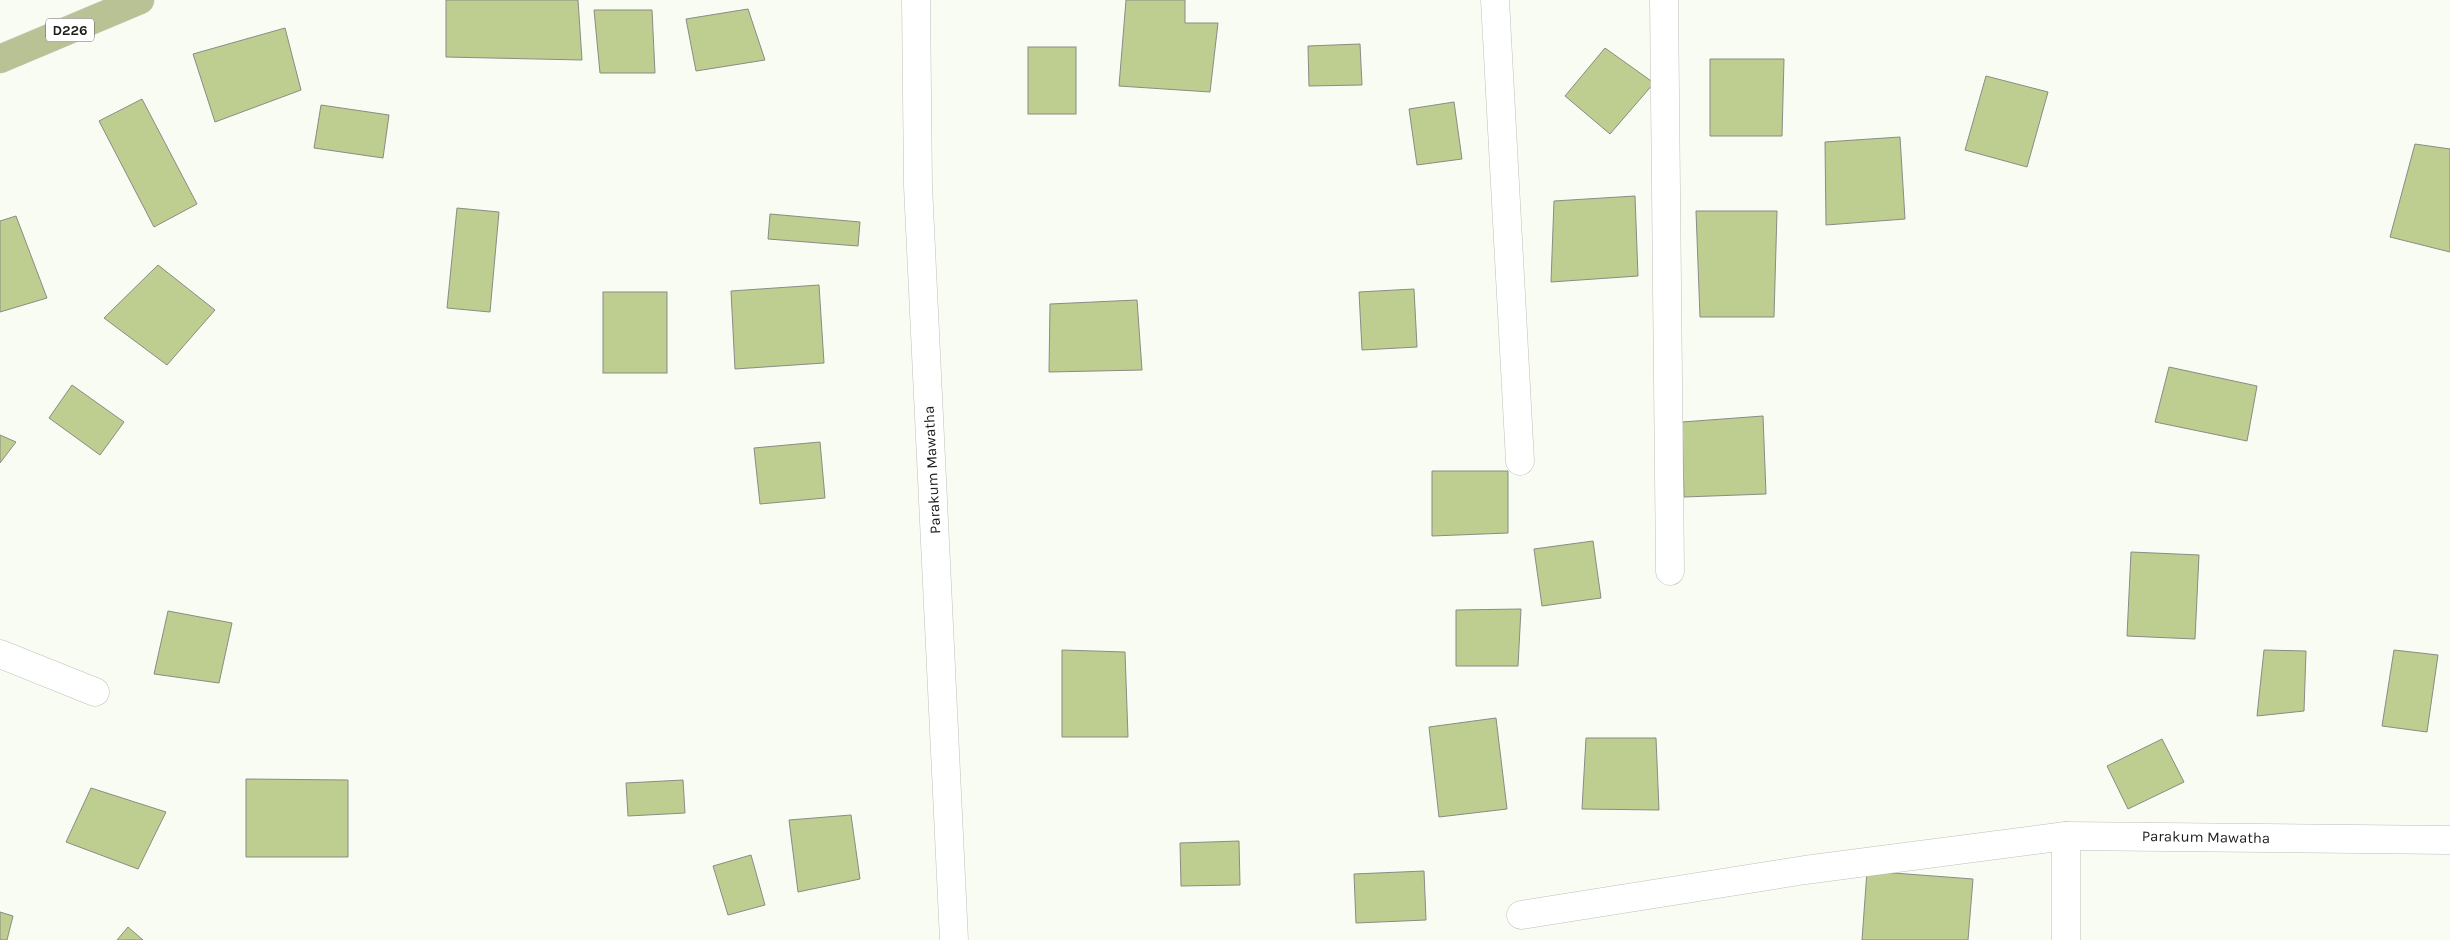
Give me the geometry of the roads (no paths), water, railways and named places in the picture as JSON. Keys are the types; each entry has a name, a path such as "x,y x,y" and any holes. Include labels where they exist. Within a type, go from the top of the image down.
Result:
{"main road":[{"name":"D226","path":"0,59 140,0"}],"street":[{"name":"Parakum Mawatha","path":"916,0 919,196 954,940"},
{"path":"1495,0 1520,461"},
{"path":"1664,0 1670,571"},
{"path":"0,654 95,692"},
{"name":"Parakum Mawatha","path":"1521,916 1805,870 2066,836 2450,840"},
{"path":"2066,836 2066,940"}]}
